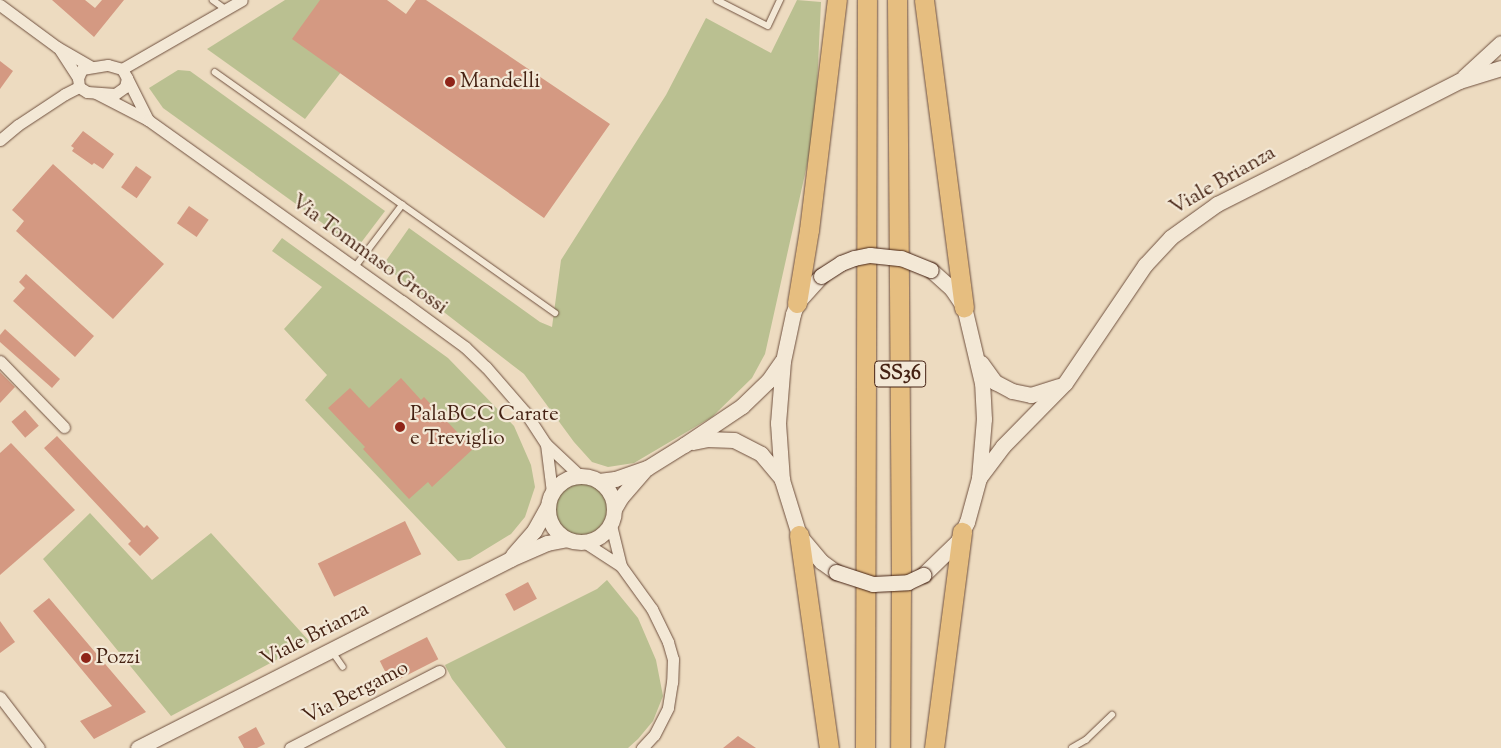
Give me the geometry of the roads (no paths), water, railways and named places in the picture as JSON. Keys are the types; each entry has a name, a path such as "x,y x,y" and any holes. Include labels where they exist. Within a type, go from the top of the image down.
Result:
{"highway":[{"name":"SS36","path":"865,748 867,0"},
{"name":"SS36","path":"897,0 901,569 900,748"},
{"path":"924,0 964,307"},
{"path":"797,303 809,230 835,2"},
{"path":"934,748 962,532"},
{"path":"799,535 829,748"}],"main road":[{"path":"1459,81 1501,43"},
{"path":"1459,81 1501,68"},
{"name":"Viale Brianza","path":"979,478 1003,446 1065,383 1145,265 1171,237 1217,204 1459,81"},
{"path":"870,255 901,258 931,270 952,289 964,307 978,358 982,383 984,419 979,478 973,506 958,541 923,575 908,582 873,584 836,572 822,562 799,535 782,480 778,423 783,361 797,303 821,276 841,263 870,255"},
{"path":"978,358 995,382 1012,392 1031,395 1065,383"},
{"path":"647,468 621,497 614,509 610,524 604,533 594,539 584,542 567,539 552,525 550,499 564,480 580,476 599,481 615,479 647,468 742,406 768,382 783,361"},
{"path":"684,445 706,439 734,440 761,454 782,480"},
{"path":"599,481 611,493 614,509"},
{"name":"Viale Brianza","path":"510,559 534,531 550,499"},
{"name":"Viale Brianza","path":"138,748 510,559 547,543 567,539"}],"street":[{"path":"124,73 154,51 242,0"},
{"path":"0,5 57,47 90,67"},
{"path":"57,47 85,87"},
{"path":"85,87 82,69 108,65 154,51"},
{"path":"108,65 124,73 148,120"},
{"path":"0,140 18,125 65,94 85,87 115,94 125,87 124,73"},
{"name":"Via Tommaso Grossi","path":"85,87 148,120 465,347 486,367 525,412 546,444 580,476"},
{"path":"0,361 64,428"},
{"name":"Via Tommaso Grossi","path":"546,444 550,499"},
{"path":"610,524 621,566 659,620 673,659 668,708 654,735 642,748"},
{"path":"584,542 621,566"},
{"name":"Via Bergamo","path":"297,747 439,671"},
{"path":"0,697 39,748"}],"lane":[{"path":"213,0 227,10"},
{"path":"717,0 768,26 778,1"},
{"path":"215,72 555,313"},
{"path":"354,267 402,205"},
{"path":"332,651 342,668"},
{"path":"1072,748 1086,740 1112,715"}],"place":[{"name":"Mandelli","path":"450,82"},
{"name":"PalaBCC Carate e Treviglio","path":"400,427"},
{"name":"Pozzi","path":"86,658"}]}
